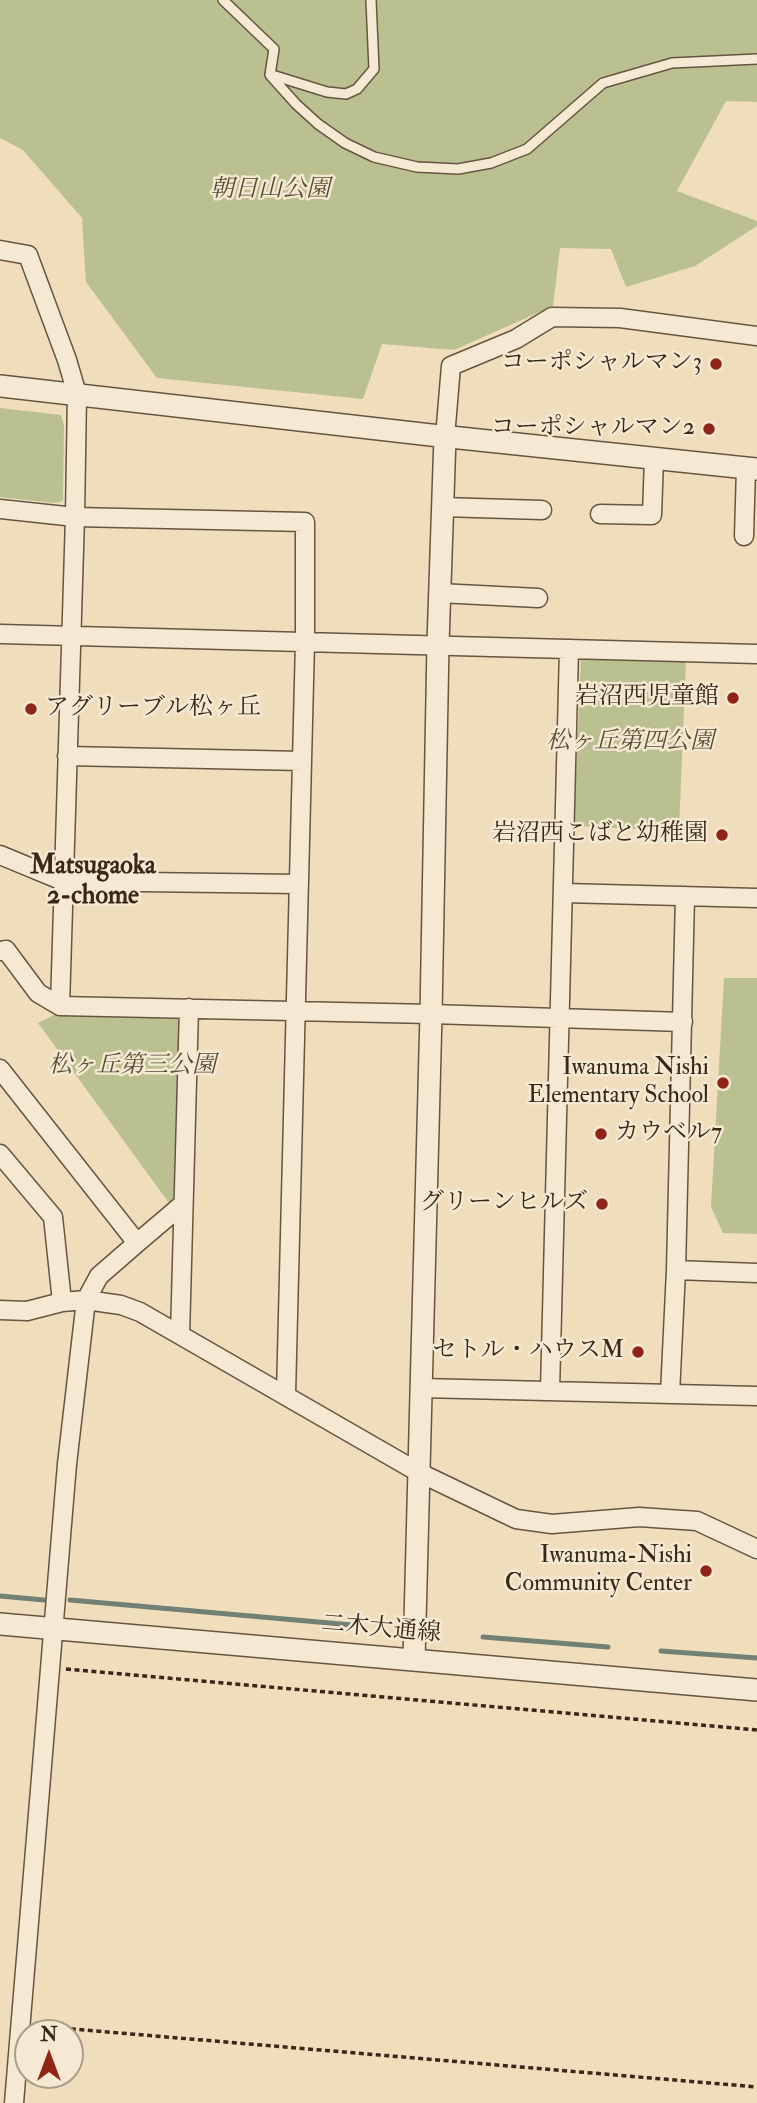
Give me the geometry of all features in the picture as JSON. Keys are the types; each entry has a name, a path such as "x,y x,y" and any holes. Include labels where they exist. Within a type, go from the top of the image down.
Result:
{"street":[{"path":"0,250 28,255 77,394 60,1006"},
{"path":"414,1659 439,593 450,366 516,339 552,317 620,318 757,336"},
{"path":"0,386 751,469 744,537"},
{"path":"600,514 652,515 654,458"},
{"path":"442,507 542,510"},
{"path":"0,509 75,517 305,522 305,642 286,1394"},
{"path":"439,593 538,598"},
{"path":"0,634 757,654"},
{"path":"550,1391 569,649"},
{"path":"67,756 302,761"},
{"path":"0,855 63,881 299,884"},
{"path":"564,893 757,898"},
{"path":"670,1394 676,1270 685,896"},
{"path":"0,951 6,950 38,993 60,1006 683,1022"},
{"path":"180,1335 189,1008"},
{"path":"0,1069 137,1243"},
{"path":"0,1154 53,1217 62,1302"},
{"path":"20,2019 67,1464 86,1300 99,1276 183,1204"},
{"path":"676,1270 757,1273"},
{"path":"0,1310 27,1311 62,1302 86,1300 121,1305 140,1312 418,1472 516,1519 552,1524 639,1517 697,1521 757,1549"},
{"path":"422,1388 757,1396"},
{"name":"二木大通線","path":"0,1624 757,1690"}],"lane":[{"path":"223,0 274,49 270,75"},
{"path":"270,75 327,92 346,94 357,89 374,69 371,0"},
{"path":"270,75 318,124 345,143 374,157 417,167 458,169 491,163 527,149 603,83 672,63 757,59"}],"path":[{"path":"50,1668 757,1730"},
{"path":"84,2029 757,2087"}],"green space":[{"name":"朝日山公園","path":"0,0 757,0 757,102 726,101 677,191 757,221 757,226 695,266 626,287 611,249 560,248 553,306 454,350 382,344 363,399 157,378 86,282 82,218 23,150 0,138"},
{"path":"0,408 61,415 64,425 63,501 54,503 0,497"},
{"name":"松ヶ丘第四公園","path":"581,655 686,659 679,831 574,826"},
{"path":"724,978 757,978 757,1234 723,1233 711,1207"},
{"name":"松ヶ丘第三公園","path":"56,1014 176,1017 183,1022 180,1196 169,1203 38,1023"}],"waterway":[{"path":"0,1596 44,1600"},
{"path":"70,1600 352,1625"},
{"path":"483,1637 608,1647"},
{"path":"661,1651 757,1658"}],"place":[{"name":"コーポシャルマン3","path":"716,364"},
{"name":"コーポシャルマン2","path":"709,429"},
{"name":"岩沼西児童館","path":"733,698"},
{"name":"アグリーブル松ヶ丘","path":"31,709"},
{"name":"岩沼西こばと幼稚園","path":"722,835"},
{"name":"Iwanuma Nishi Elementary School","path":"723,1083"},
{"name":"カウベル7","path":"601,1134"},
{"name":"グリーンヒルズ","path":"602,1204"},
{"name":"セトル・ハウスM","path":"638,1352"},
{"name":"Iwanuma-Nishi Community Center","path":"706,1571"}],"district":[{"name":"Matsugaoka 2-chome","path":"93,882"}]}
